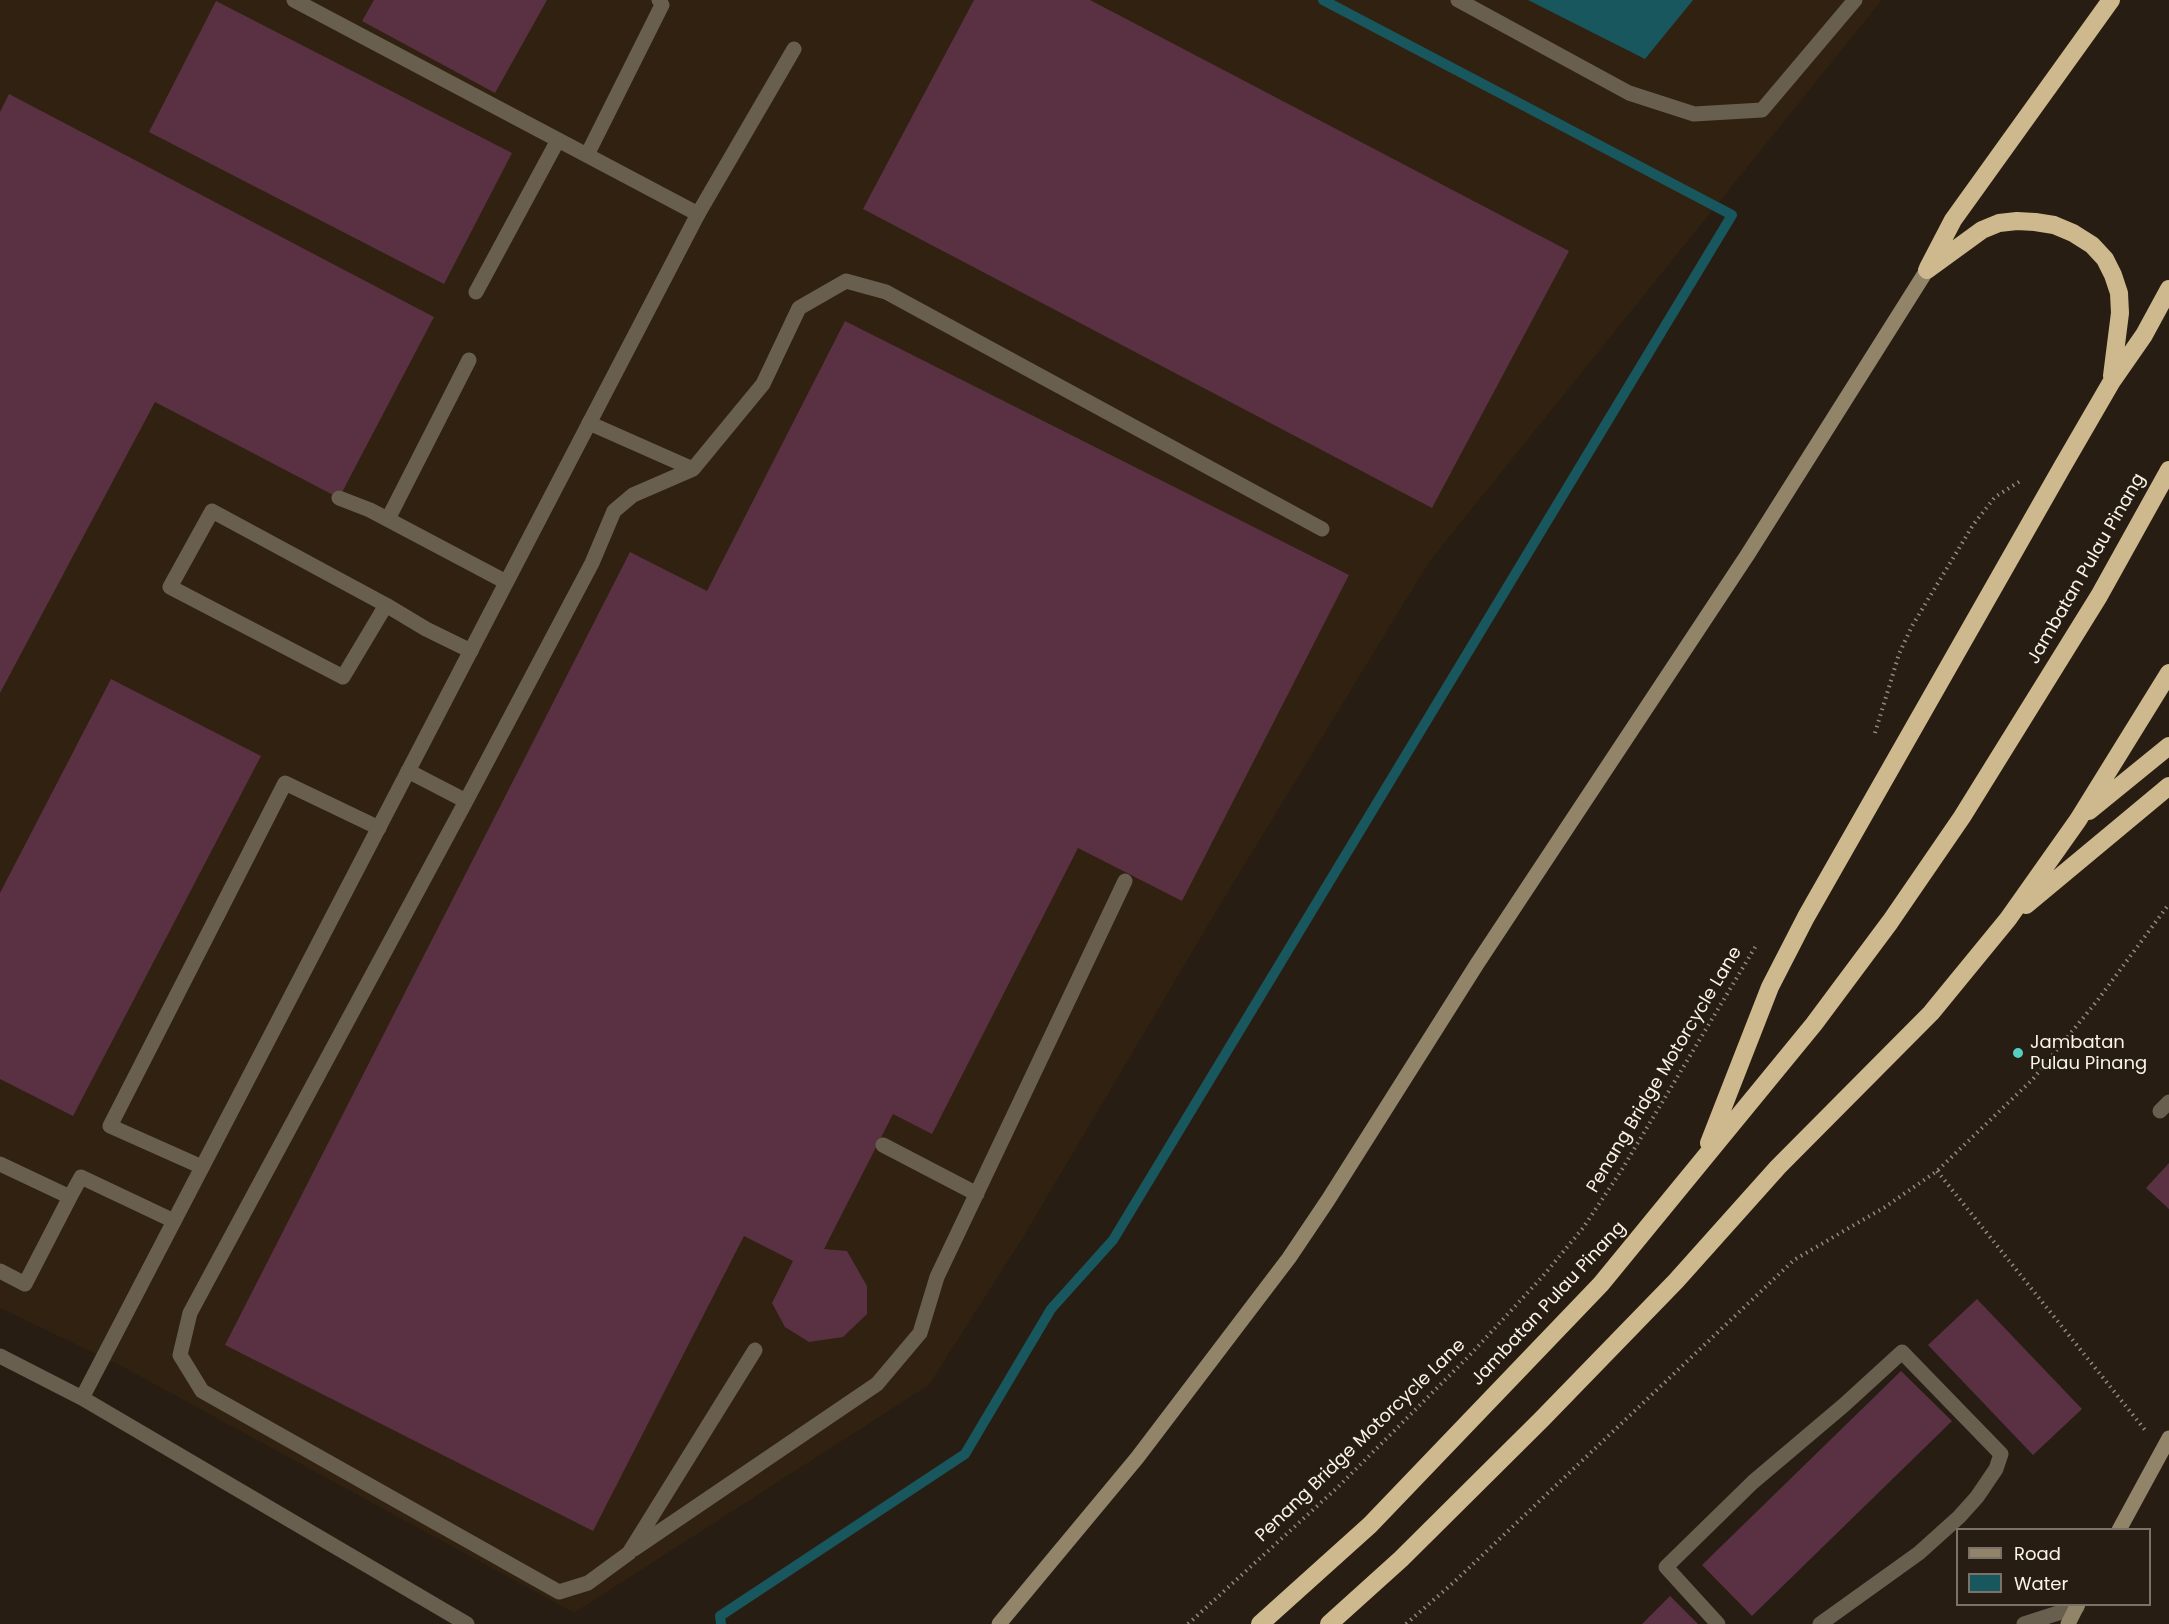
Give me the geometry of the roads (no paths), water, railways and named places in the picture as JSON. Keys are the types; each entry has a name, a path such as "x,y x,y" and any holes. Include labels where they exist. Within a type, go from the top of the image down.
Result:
{"highway":[{"path":"1927,270 1953,220 2111,0"},
{"path":"1927,270 1982,230 2000,223 2035,222 2054,225 2073,232 2092,245 2105,260 2114,275 2119,293 2120,313 2112,381"},
{"path":"1701,1161 1737,1076 1770,987 1801,927 2061,469 2112,381 2144,335 2169,289"},
{"name":"Jambatan Pulau Pinang","path":"1260,1624 1370,1525 1601,1284 1814,1024 1890,922 1962,817 2099,596 2169,470"},
{"path":"1329,1624 1401,1560 1542,1419 1676,1281 1778,1167 1931,1013 2008,919 2078,820 2169,673"},
{"path":"2078,820 2169,746"},
{"path":"2008,919 2169,786"}],"street":[{"path":"294,0 698,214"},
{"path":"587,155 662,5 659,0"},
{"path":"1458,0 1629,93 1694,114 1762,110 1855,0"},
{"path":"82,1398 698,214 794,49"},
{"path":"476,292 558,140"},
{"path":"999,1624 1137,1458 1289,1258 1477,964 1748,554 1927,270"},
{"path":"1125,881 937,1277 920,1333 877,1384 588,1583 559,1592 202,1391 180,1355 190,1313 592,563 614,511 633,495 693,469 763,384 799,308 846,281 886,292 1322,529"},
{"path":"388,519 469,360"},
{"path":"589,423 693,469"},
{"path":"339,498 388,519 506,582"},
{"path":"386,605 343,677 170,587 212,511 386,605 426,629 471,651"},
{"path":"408,771 466,801"},
{"path":"202,1167 110,1126 285,783 379,828"},
{"path":"883,1145 976,1194"},
{"path":"0,1164 70,1197"},
{"path":"0,1271 25,1284 81,1177 174,1221"},
{"path":"629,1553 755,1350"},
{"path":"1718,1624 1666,1568 1753,1482 1844,1405 1902,1352 2001,1454 1996,1469 1977,1497 1959,1517 1919,1553 1820,1624"},
{"path":"0,1356 82,1398 467,1624"},
{"path":"2120,1528 2165,1444"},
{"path":"2024,1624 2078,1606"},
{"path":"2068,1624 2078,1606"}],"water":[{"path":"1528,0 1693,0 1645,59"}],"waterway":[{"path":"721,1624 720,1616 965,1454 1051,1309 1113,1240 1732,215 1323,0"}],"place":[{"name":"Jambatan Pulau Pinang","path":"2018,1053"}]}
